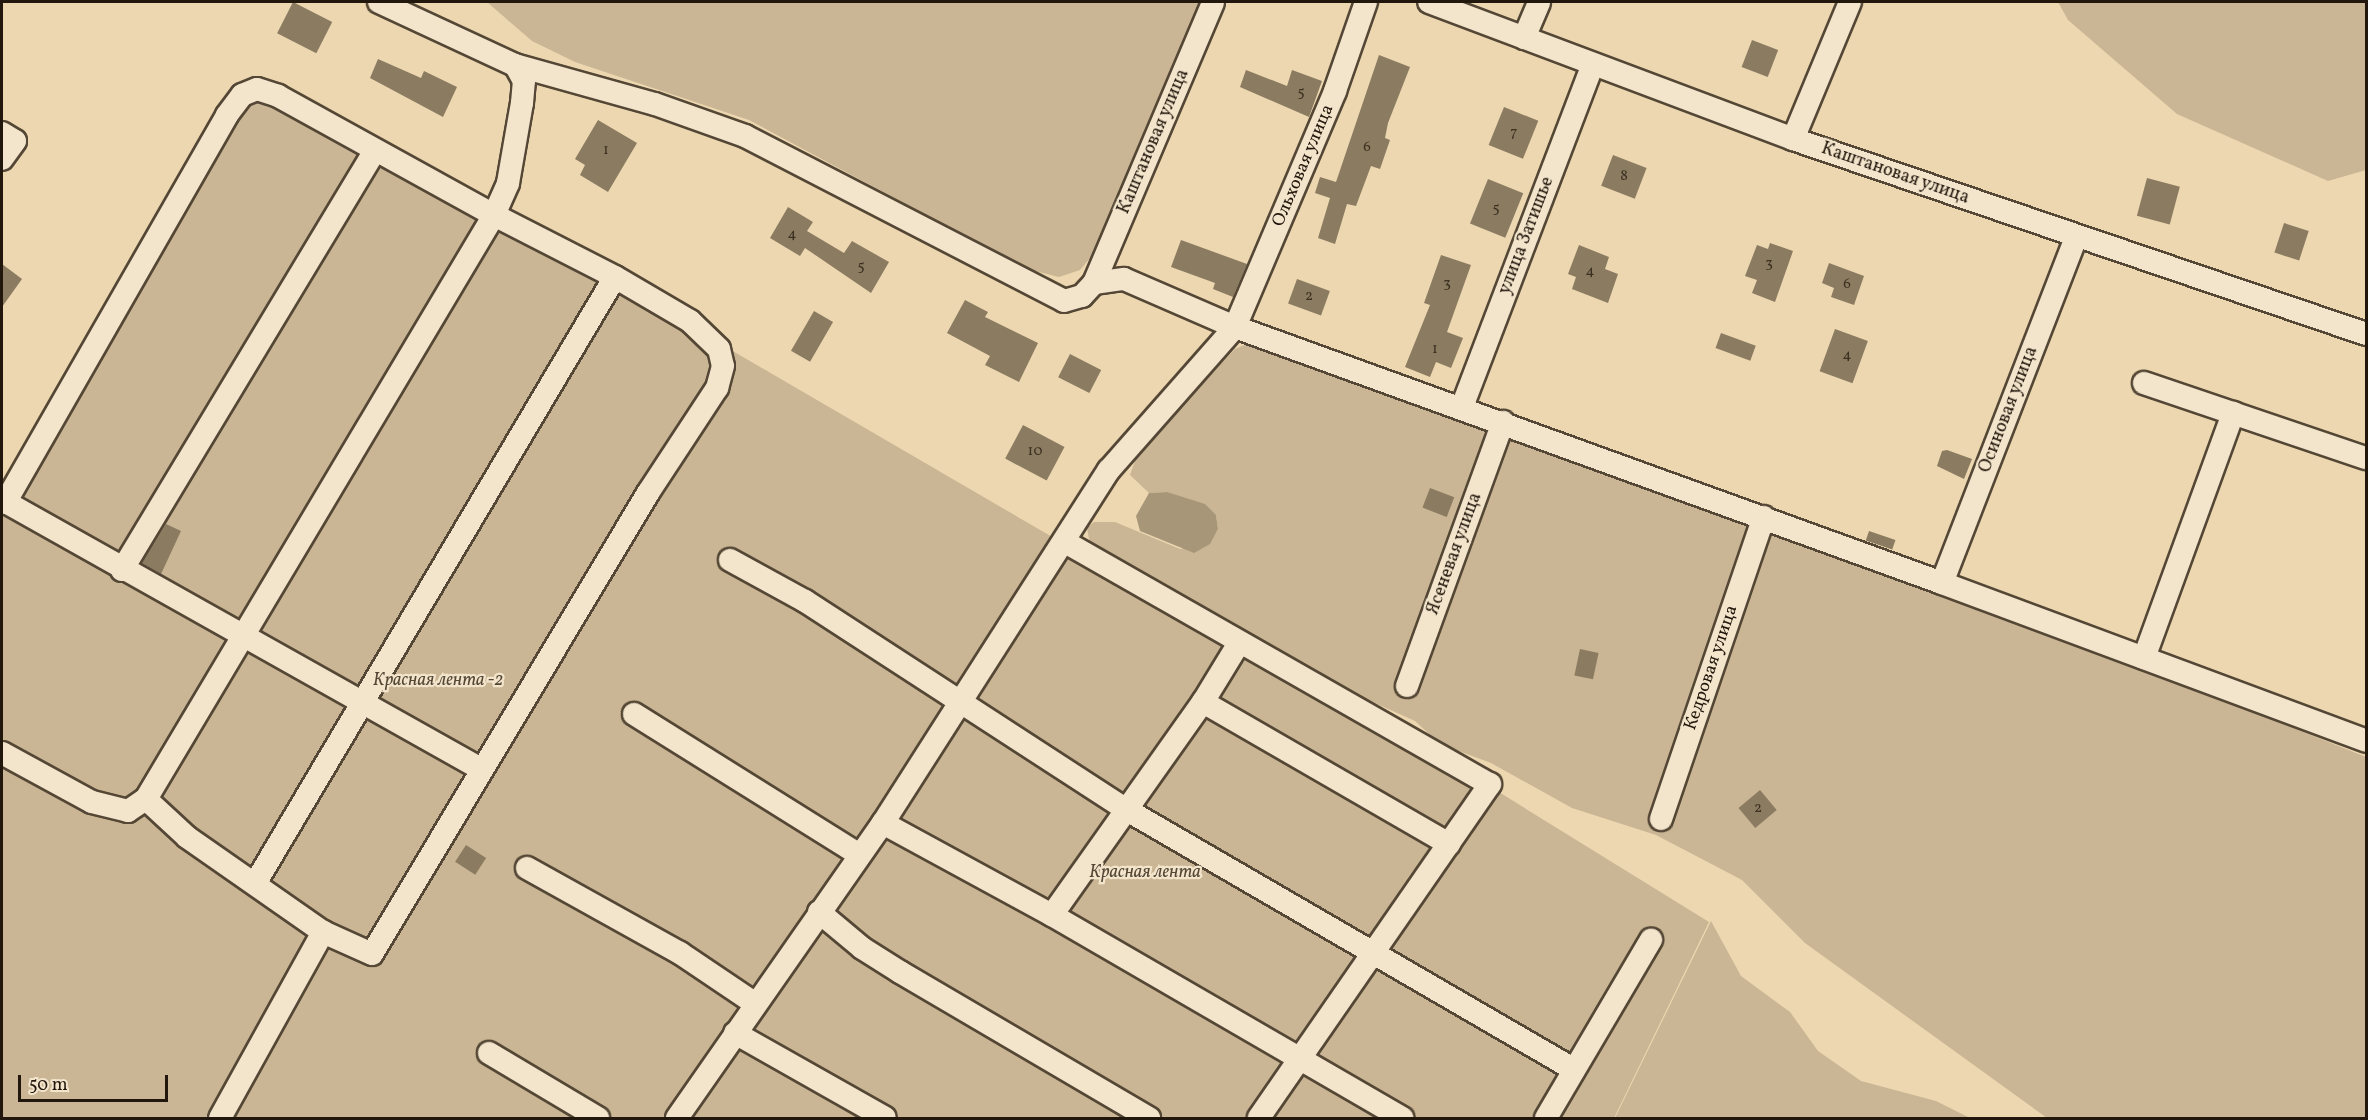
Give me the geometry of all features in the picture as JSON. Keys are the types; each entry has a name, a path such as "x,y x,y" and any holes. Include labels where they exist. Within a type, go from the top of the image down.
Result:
{"street":[{"path":"379,2 515,65 655,104 745,136 1064,301 1082,296 1094,283 1124,279 1235,327 1764,517 2367,741"},
{"name":"Каштановая улица","path":"1094,283 1213,2"},
{"name":"Ольховая улица","path":"677,1119 754,1003 883,823 962,704 1109,471 1235,327 1335,91 1366,2"},
{"name":"Каштановая улица","path":"1428,2 1793,139 2367,334"},
{"path":"1524,38 1539,2"},
{"path":"1793,139 1850,2"},
{"name":"улица Затишье","path":"1462,407 1593,64"},
{"path":"2,753 92,802 128,811 146,799 494,215 508,183 522,104 524,81 515,65"},
{"path":"146,799 187,837 256,882 323,932 372,954 660,473 717,388 723,366 719,349 690,321 615,277 494,215 278,96 257,89 242,95 3,501 122,570 245,636 361,704 481,769"},
{"path":"2,133 15,141 2,159"},
{"path":"122,570 375,150"},
{"name":"Осиновая улица","path":"1942,583 2076,237"},
{"path":"256,882 615,277"},
{"path":"2144,383 2367,458"},
{"path":"2144,658 2233,413"},
{"name":"Ясеневая улица","path":"1407,686 1503,422"},
{"name":"Кедровая улица","path":"1660,819 1764,517"},
{"path":"1065,542 1490,784 1259,1119"},
{"path":"730,560 805,601 1127,810 1573,1069"},
{"path":"1052,915 1203,702 1239,643"},
{"path":"1203,702 1449,844"},
{"path":"634,714 860,855"},
{"path":"883,823 1052,915 1300,1062 1402,1119"},
{"path":"527,868 680,953 754,1003"},
{"path":"819,912 862,948 900,972 1149,1119"},
{"path":"220,1119 323,932"},
{"path":"1546,1119 1573,1069 1651,940"},
{"path":"735,1033 885,1119"},
{"path":"489,1053 598,1119"}],"green space":[{"path":"487,2 1202,2 1091,257 1080,270 1059,277 1027,269 749,120 575,62 532,41"},
{"path":"2058,2 2366,2 2366,170 2328,181 2177,114 2068,20"},
{"name":"Красная лента -2","path":"257,89 707,336 1054,538 676,1118 2,1118 2,508 227,115"},
{"path":"1254,341 2129,662 2366,757 2366,1118 2047,1118 1805,943 1742,880 1656,835 1572,808 1491,763 1440,744 1415,721 1346,690 1090,544 1087,528 1094,522 1115,522 1180,549 1210,543 1218,529 1216,515 1167,492 1149,493 1130,475 1135,461 1180,407 1235,349"},
{"name":"Красная лента","path":"1064,544 1489,786 1709,922 1614,1118 681,1118"},
{"path":"1711,921 1741,976 1790,1012 1818,1051 1861,1081 1936,1101 1970,1118 1615,1118"}],"shaded area":[{"path":"1167,492 1205,504 1216,515 1218,529 1210,544 1194,553 1140,531 1136,516 1149,493"}],"building":[{"path":"293,2 332,22 316,53 277,33"},
{"path":"1752,40 1778,50 1768,77 1742,67"},
{"path":"1379,55 1410,67 1388,123 1385,138 1390,140 1380,169 1371,166 1356,206 1347,204 1335,244 1318,238 1330,198 1315,193 1320,177 1336,182"},
{"path":"378,59 421,78 424,71 457,87 443,117 370,78"},
{"path":"1246,70 1287,86 1292,70 1322,81 1309,117 1240,87"},
{"path":"1504,107 1538,121 1523,159 1489,145"},
{"path":"598,120 637,143 608,192 580,175 585,165 575,159"},
{"path":"1613,155 1647,168 1635,199 1601,186"},
{"path":"2147,178 2180,187 2170,224 2137,216"},
{"path":"1488,179 1523,193 1505,238 1470,224"},
{"path":"788,207 813,222 807,231 844,253 852,241 889,262 871,293 805,248 800,256 770,238"},
{"path":"2284,223 2309,231 2299,261 2274,252"},
{"path":"1181,240 1247,264 1233,297 1213,289 1215,283 1171,267"},
{"path":"1770,243 1793,251 1775,302 1752,293 1757,280 1745,276 1757,245 1768,249"},
{"path":"1579,245 1609,257 1605,269 1618,274 1608,303 1572,289 1576,277 1568,274"},
{"path":"1441,255 1471,265 1447,332 1463,338 1451,368 1436,362 1430,377 1405,367 1430,305 1424,303"},
{"path":"1829,263 1864,276 1854,305 1831,297 1834,288 1822,283"},
{"path":"2,264 22,279 2,307"},
{"path":"1297,279 1330,291 1321,315 1288,303"},
{"path":"965,300 988,312 985,317 1038,343 1019,382 985,365 990,356 947,333"},
{"path":"814,311 833,322 810,362 791,351"},
{"path":"1835,329 1868,341 1852,383 1820,371"},
{"path":"1721,333 1756,346 1750,361 1716,348"},
{"path":"1070,354 1101,370 1089,393 1058,377"},
{"path":"1023,425 1064,447 1047,481 1005,459"},
{"path":"1947,450 1972,459 1964,479 1937,466 1942,451"},
{"path":"1430,488 1454,497 1447,517 1422,508"},
{"path":"166,524 181,531 161,574 142,563"},
{"path":"1869,531 1895,540 1892,550 1866,540"},
{"path":"1580,649 1599,653 1593,679 1574,675"},
{"path":"1760,790 1777,810 1755,828 1739,808"},
{"path":"466,845 486,858 475,875 455,862"}]}
